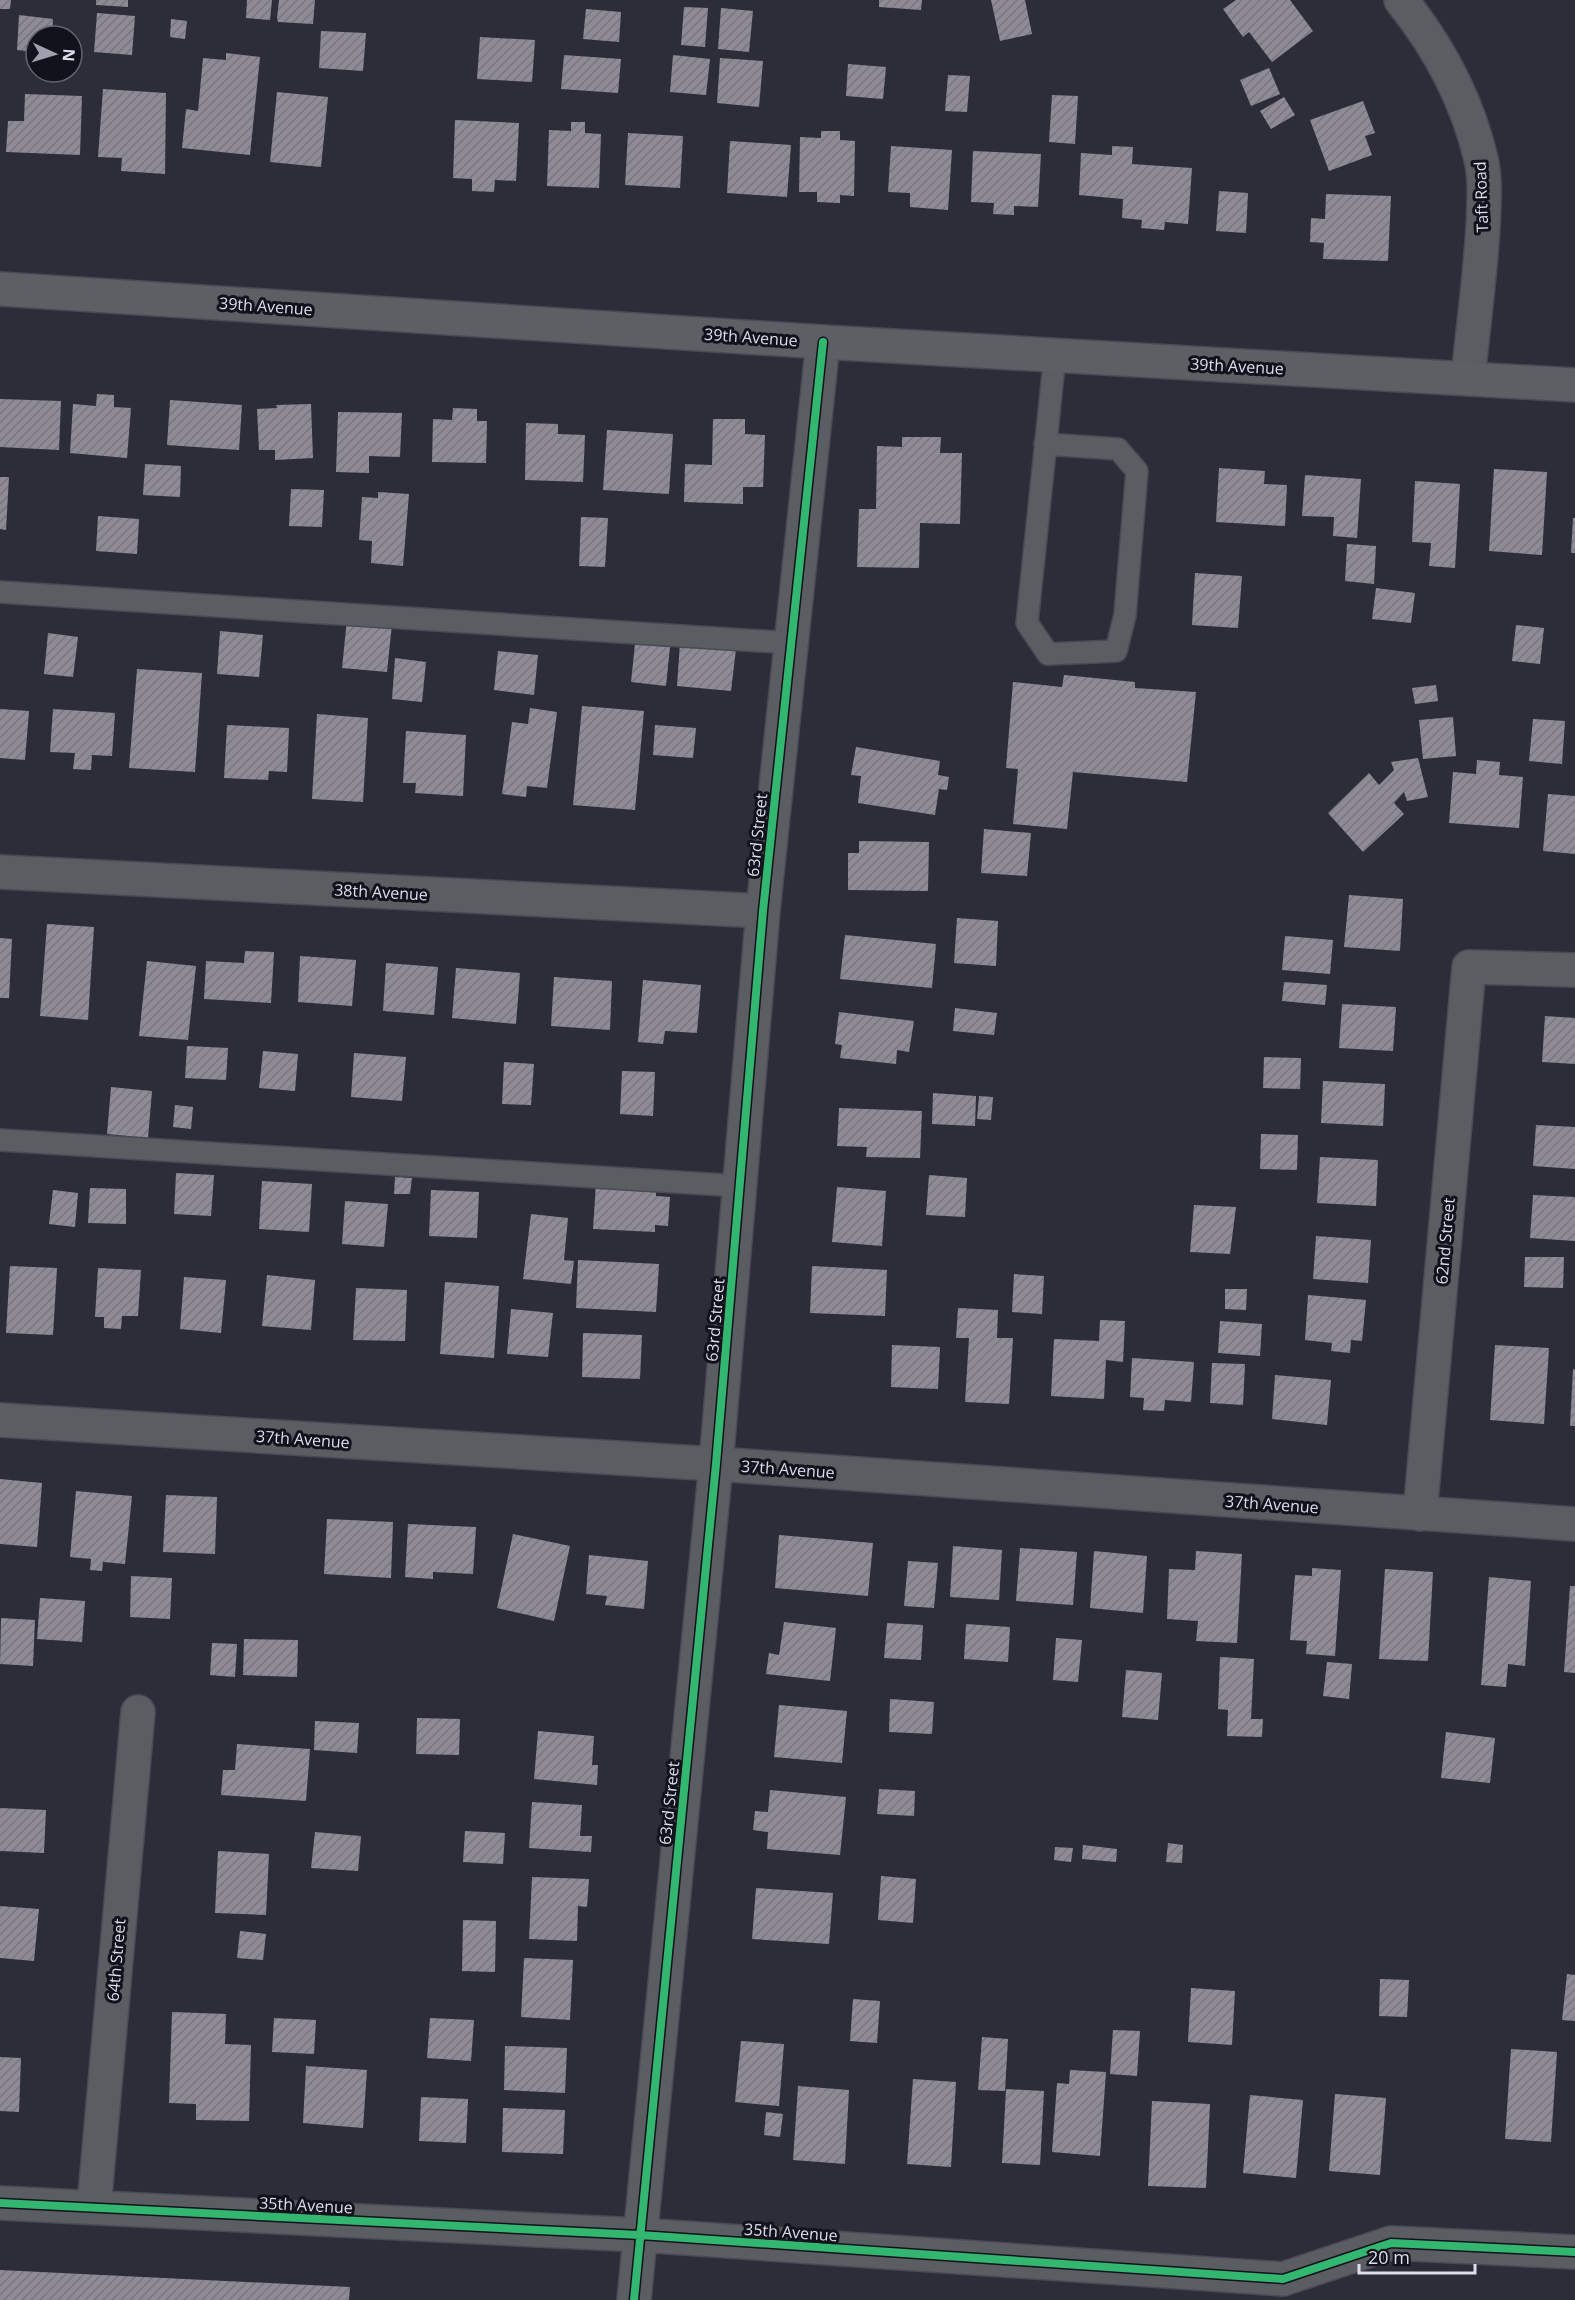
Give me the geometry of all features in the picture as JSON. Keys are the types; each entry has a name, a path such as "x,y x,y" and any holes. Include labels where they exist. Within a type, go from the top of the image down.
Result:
{"main road":[{"name":"39th Avenue","path":"0,289 823,342 1575,385"}],"street":[{"name":"Taft Road","path":"1401,0 1420,24 1460,92 1481,160 1484,202 1481,269 1468,379"},
{"name":"63rd Street","path":"634,2300 716,1464 763,911 823,342"},
{"name":"38th Avenue","path":"0,872 763,911"},
{"name":"62nd Street","path":"1420,1514 1469,968 1575,970"},
{"name":"37th Avenue","path":"0,1420 716,1464 1575,1524"},
{"name":"64th Street","path":"94,2207 138,1712"},
{"name":"35th Avenue","path":"0,2203 639,2235 1282,2279 1391,2243 1575,2252"}],"lane":[{"path":"1045,444 1118,449 1137,471 1125,615 1116,651 1048,654 1027,622 1045,444 1055,355"},
{"path":"0,592 792,642"},
{"path":"0,1140 740,1186"}],"building":[{"path":"0,0 11,0 10,9 0,9"},
{"path":"96,0 128,0 128,7 96,5"},
{"path":"247,0 272,0 270,20 246,18"},
{"path":"279,0 315,0 313,24 278,22"},
{"path":"879,0 922,0 921,10 879,7"},
{"path":"991,0 1025,0 1032,34 1000,41"},
{"path":"1236,0 1290,0 1313,31 1272,62 1249,32 1243,37 1223,9"},
{"path":"684,7 708,8 705,47 681,45"},
{"path":"721,8 753,11 749,52 718,49"},
{"path":"586,9 621,12 619,42 583,39"},
{"path":"97,13 135,16 132,55 94,52"},
{"path":"19,15 53,19 53,24 24,24 24,51 17,50"},
{"path":"171,19 187,21 185,39 170,37"},
{"path":"321,31 366,33 363,71 319,68"},
{"path":"480,37 535,40 532,82 477,79"},
{"path":"226,53 260,57 250,155 182,148 186,109 198,111 203,58 226,60"},
{"path":"564,55 621,59 618,93 561,89"},
{"path":"673,55 710,59 706,95 670,92"},
{"path":"720,58 763,61 759,107 717,103"},
{"path":"848,64 886,67 883,99 846,96"},
{"path":"1269,68 1280,94 1251,106 1240,80"},
{"path":"948,75 970,76 967,112 945,111"},
{"path":"103,89 166,93 165,174 121,171 122,158 98,157"},
{"path":"277,92 328,97 321,167 270,162"},
{"path":"25,94 82,96 80,155 6,152 8,121 24,121"},
{"path":"1052,95 1078,96 1075,144 1049,142"},
{"path":"1284,97 1295,115 1271,129 1260,111"},
{"path":"1363,101 1375,133 1365,136 1372,155 1329,171 1310,120"},
{"path":"455,120 519,123 516,181 495,180 494,192 472,191 472,179 453,178"},
{"path":"571,122 585,122 585,133 601,134 599,188 547,186 549,130 571,131"},
{"path":"821,131 840,131 840,140 855,141 854,196 840,195 840,203 817,202 817,192 799,192 800,137 821,138"},
{"path":"628,133 683,136 680,188 625,185"},
{"path":"730,141 791,145 787,197 727,193"},
{"path":"891,146 952,150 948,210 910,207 910,193 888,192"},
{"path":"1112,146 1133,147 1132,164 1192,168 1188,224 1165,222 1164,230 1141,228 1142,220 1122,218 1123,199 1079,195 1081,153 1112,155"},
{"path":"973,151 1041,154 1038,207 1014,206 1014,215 993,214 994,203 971,202"},
{"path":"1219,191 1248,193 1246,233 1216,231"},
{"path":"1326,194 1391,196 1388,261 1323,259 1324,243 1310,242 1311,218 1325,219"},
{"path":"97,394 114,395 114,407 131,408 127,458 70,453 73,404 96,406"},
{"path":"0,399 61,401 59,450 0,447"},
{"path":"170,400 242,405 239,450 167,445"},
{"path":"311,404 313,458 275,460 275,450 259,450 257,409 277,408 276,405"},
{"path":"453,408 477,409 477,421 487,421 486,463 432,462 433,419 452,420"},
{"path":"338,412 402,413 400,457 369,456 369,473 336,472"},
{"path":"713,419 745,419 745,434 765,435 763,487 743,487 743,504 684,502 685,464 712,465"},
{"path":"526,423 558,424 558,434 585,435 583,482 525,480"},
{"path":"607,430 673,434 669,494 603,490"},
{"path":"902,437 941,437 940,453 962,453 960,524 920,523 919,568 857,567 859,509 876,509 877,446 902,447"},
{"path":"145,464 181,466 180,497 143,495"},
{"path":"1219,468 1265,471 1264,484 1287,485 1285,526 1216,522"},
{"path":"1494,469 1547,472 1542,555 1489,551"},
{"path":"1305,475 1361,479 1357,538 1333,536 1334,517 1302,516"},
{"path":"0,477 9,477 6,530 0,529"},
{"path":"1415,481 1460,484 1455,568 1429,566 1431,543 1412,542"},
{"path":"291,489 324,490 322,527 289,526"},
{"path":"378,492 409,494 403,566 371,563 372,541 359,540 362,497 378,498"},
{"path":"98,516 139,519 137,554 96,551"},
{"path":"581,517 608,518 605,567 579,566"},
{"path":"1573,518 1575,518 1575,553 1571,553"},
{"path":"1347,544 1376,546 1374,584 1345,581"},
{"path":"1195,573 1242,576 1238,628 1192,625"},
{"path":"1376,588 1415,593 1411,623 1372,619"},
{"path":"347,619 392,624 387,672 342,668"},
{"path":"1516,625 1544,628 1540,664 1512,661"},
{"path":"220,631 263,635 259,677 217,674"},
{"path":"48,633 78,637 73,677 44,674"},
{"path":"680,643 736,649 731,691 677,686"},
{"path":"635,644 670,647 666,686 631,682"},
{"path":"498,651 538,655 534,695 494,690"},
{"path":"395,658 426,662 422,702 392,699"},
{"path":"137,669 202,673 195,772 129,768"},
{"path":"1064,675 1135,682 1135,688 1196,692 1187,782 1073,772 1067,829 1013,824 1018,769 1006,768 1013,682 1062,687"},
{"path":"1436,685 1438,701 1415,704 1412,688"},
{"path":"582,706 644,711 635,810 573,805"},
{"path":"530,708 557,712 547,788 527,786 526,797 502,794 512,722 528,724"},
{"path":"0,709 29,711 25,760 0,758"},
{"path":"53,709 115,713 112,756 92,755 91,770 73,769 75,753 50,752"},
{"path":"317,714 368,718 363,802 312,799"},
{"path":"1453,717 1456,756 1423,759 1419,720"},
{"path":"1533,719 1565,721 1562,764 1529,761"},
{"path":"227,725 289,728 287,772 269,771 268,780 224,778"},
{"path":"655,725 696,728 693,758 653,755"},
{"path":"406,731 466,735 463,796 415,793 416,783 403,783"},
{"path":"856,747 940,761 938,775 949,777 947,790 939,789 935,815 858,803 861,776 851,775"},
{"path":"1418,758 1428,797 1407,801 1404,792 1394,803 1404,814 1363,852 1328,813 1369,773 1379,785 1394,770 1391,762"},
{"path":"1477,760 1500,762 1499,775 1523,777 1519,828 1449,823 1453,772 1476,774"},
{"path":"1548,794 1575,796 1575,854 1543,851"},
{"path":"984,829 1031,833 1027,876 981,873"},
{"path":"859,841 929,842 928,891 848,890 848,853 859,853"},
{"path":"1349,895 1403,899 1400,951 1344,947"},
{"path":"957,918 998,921 996,966 954,963"},
{"path":"47,924 94,927 88,1020 40,1016"},
{"path":"845,935 936,944 932,988 840,979"},
{"path":"1285,936 1333,940 1330,974 1282,970"},
{"path":"0,938 12,939 9,998 0,998"},
{"path":"245,951 274,952 271,1003 204,999 206,961 244,963"},
{"path":"300,956 356,960 352,1006 298,1002"},
{"path":"147,961 196,966 188,1040 139,1036"},
{"path":"386,963 438,967 434,1015 383,1011"},
{"path":"456,968 520,973 516,1024 452,1018"},
{"path":"554,977 612,981 610,1030 551,1026"},
{"path":"643,980 701,985 697,1033 665,1031 663,1044 638,1042"},
{"path":"1284,982 1327,985 1325,1005 1282,1001"},
{"path":"1342,1004 1396,1007 1393,1051 1339,1048"},
{"path":"955,1008 997,1013 994,1035 953,1031"},
{"path":"839,1012 914,1021 909,1052 897,1050 896,1064 840,1058 842,1045 835,1044"},
{"path":"1545,1016 1575,1018 1575,1064 1542,1062"},
{"path":"187,1046 228,1048 226,1080 185,1078"},
{"path":"263,1051 298,1054 295,1091 259,1088"},
{"path":"354,1053 406,1057 402,1101 351,1097"},
{"path":"1264,1057 1301,1058 1300,1089 1263,1088"},
{"path":"504,1062 534,1064 531,1105 502,1104"},
{"path":"622,1071 655,1072 653,1116 620,1114"},
{"path":"1323,1081 1385,1084 1383,1126 1321,1123"},
{"path":"111,1087 152,1091 148,1138 107,1134"},
{"path":"933,1093 976,1096 975,1126 932,1124"},
{"path":"979,1096 993,1097 991,1120 977,1119"},
{"path":"175,1105 193,1107 191,1129 173,1127"},
{"path":"839,1108 922,1111 920,1158 866,1157 867,1147 837,1146"},
{"path":"1536,1125 1575,1127 1575,1169 1533,1166"},
{"path":"1261,1134 1298,1135 1297,1170 1260,1169"},
{"path":"1320,1157 1378,1160 1376,1206 1317,1203"},
{"path":"176,1173 214,1175 211,1216 174,1214"},
{"path":"929,1175 967,1178 965,1217 926,1215"},
{"path":"395,1177 412,1178 410,1194 394,1194"},
{"path":"262,1181 312,1184 309,1232 259,1229"},
{"path":"596,1183 656,1186 656,1196 670,1197 668,1226 655,1225 655,1232 593,1229"},
{"path":"837,1187 886,1191 882,1246 832,1242"},
{"path":"90,1188 126,1189 126,1224 88,1223"},
{"path":"53,1190 78,1193 75,1227 49,1224"},
{"path":"431,1190 479,1192 477,1238 429,1236"},
{"path":"1533,1195 1575,1197 1575,1241 1530,1238"},
{"path":"345,1201 388,1204 384,1247 342,1244"},
{"path":"1194,1205 1236,1207 1230,1254 1190,1252"},
{"path":"531,1214 568,1218 564,1260 574,1261 571,1284 523,1279"},
{"path":"1316,1236 1371,1240 1368,1283 1313,1279"},
{"path":"1525,1257 1564,1257 1563,1288 1524,1287"},
{"path":"578,1260 659,1264 656,1312 576,1308"},
{"path":"10,1266 57,1268 53,1335 6,1333"},
{"path":"812,1266 887,1270 885,1316 810,1313"},
{"path":"98,1268 141,1270 138,1316 122,1316 121,1329 104,1328 104,1317 95,1317"},
{"path":"1014,1274 1044,1276 1042,1314 1012,1312"},
{"path":"267,1275 315,1280 311,1330 262,1326"},
{"path":"184,1277 226,1280 221,1333 180,1329"},
{"path":"445,1282 499,1286 494,1358 440,1354"},
{"path":"356,1288 407,1290 405,1341 353,1340"},
{"path":"1225,1289 1247,1289 1246,1310 1225,1309"},
{"path":"1308,1295 1366,1300 1362,1341 1351,1340 1350,1353 1331,1351 1332,1343 1305,1340"},
{"path":"958,1308 998,1310 997,1338 1013,1338 1009,1404 965,1402 969,1338 956,1338"},
{"path":"511,1309 553,1313 548,1357 507,1354"},
{"path":"1100,1320 1125,1321 1123,1362 1106,1360 1104,1399 1051,1396 1054,1339 1099,1341"},
{"path":"1220,1321 1262,1324 1260,1356 1218,1353"},
{"path":"583,1333 642,1335 640,1379 582,1377"},
{"path":"892,1345 940,1347 938,1389 891,1387"},
{"path":"1495,1345 1549,1348 1544,1424 1490,1420"},
{"path":"1132,1358 1194,1362 1191,1402 1165,1400 1164,1411 1143,1410 1144,1398 1130,1397"},
{"path":"1212,1363 1245,1364 1243,1405 1210,1403"},
{"path":"1573,1369 1575,1369 1575,1426 1570,1426"},
{"path":"1275,1375 1331,1380 1327,1425 1272,1419"},
{"path":"0,1479 42,1483 37,1547 0,1544"},
{"path":"76,1491 132,1496 125,1564 103,1562 102,1571 90,1570 91,1559 70,1557"},
{"path":"166,1495 217,1497 215,1554 163,1552"},
{"path":"327,1519 393,1522 391,1578 324,1574"},
{"path":"408,1524 476,1527 473,1574 433,1572 433,1579 405,1577"},
{"path":"513,1534 570,1546 554,1621 497,1608"},
{"path":"779,1535 873,1543 868,1596 775,1588"},
{"path":"953,1546 1002,1550 999,1600 950,1597"},
{"path":"1020,1548 1077,1552 1073,1605 1016,1601"},
{"path":"1094,1551 1147,1556 1143,1613 1090,1608"},
{"path":"1196,1551 1242,1554 1237,1643 1196,1641 1198,1621 1167,1619 1169,1569 1195,1570"},
{"path":"589,1555 648,1561 644,1609 605,1605 607,1596 586,1594"},
{"path":"908,1561 938,1563 934,1608 904,1606"},
{"path":"1312,1568 1341,1570 1335,1656 1306,1654 1307,1641 1290,1640 1295,1575 1312,1576"},
{"path":"1385,1569 1433,1572 1428,1661 1379,1659"},
{"path":"131,1576 172,1578 170,1619 130,1617"},
{"path":"1489,1577 1531,1581 1525,1666 1508,1664 1506,1687 1481,1685"},
{"path":"1570,1586 1575,1586 1575,1673 1564,1672"},
{"path":"40,1598 85,1601 82,1642 37,1639"},
{"path":"1,1618 35,1620 33,1666 0,1664"},
{"path":"784,1622 836,1628 830,1681 766,1674 769,1653 779,1655"},
{"path":"887,1623 923,1625 921,1660 884,1658"},
{"path":"966,1624 1010,1627 1008,1662 964,1659"},
{"path":"1056,1638 1082,1640 1078,1682 1053,1680"},
{"path":"244,1639 298,1640 297,1677 243,1675"},
{"path":"212,1643 237,1644 235,1677 210,1675"},
{"path":"1220,1657 1254,1659 1251,1719 1263,1719 1262,1737 1227,1736 1228,1710 1218,1709"},
{"path":"1327,1662 1352,1664 1349,1699 1323,1696"},
{"path":"1126,1670 1162,1673 1158,1720 1122,1717"},
{"path":"890,1699 934,1702 932,1734 889,1732"},
{"path":"779,1705 847,1711 842,1763 774,1757"},
{"path":"417,1718 460,1719 459,1755 416,1754"},
{"path":"315,1721 359,1723 357,1753 314,1750"},
{"path":"538,1731 594,1736 592,1765 598,1765 597,1785 534,1779"},
{"path":"1446,1732 1495,1738 1490,1783 1441,1778"},
{"path":"237,1744 310,1749 306,1801 221,1795 223,1770 235,1770"},
{"path":"879,1789 915,1791 914,1816 877,1814"},
{"path":"770,1790 846,1797 840,1855 767,1849 768,1832 753,1830 755,1811 768,1812"},
{"path":"532,1802 582,1805 580,1836 592,1836 591,1852 529,1848"},
{"path":"0,1808 46,1810 44,1853 0,1851"},
{"path":"465,1831 505,1833 503,1864 463,1862"},
{"path":"315,1832 361,1836 358,1871 311,1868"},
{"path":"1168,1843 1183,1845 1182,1863 1166,1862"},
{"path":"1083,1845 1117,1849 1116,1862 1082,1859"},
{"path":"1055,1847 1073,1848 1071,1862 1054,1860"},
{"path":"218,1851 269,1854 266,1915 215,1913"},
{"path":"881,1876 916,1879 913,1923 878,1920"},
{"path":"532,1877 589,1879 587,1907 578,1906 577,1941 529,1939"},
{"path":"756,1888 833,1893 829,1944 752,1939"},
{"path":"0,1906 39,1909 34,1961 0,1958"},
{"path":"463,1920 496,1921 495,1972 462,1971"},
{"path":"240,1931 266,1934 263,1960 237,1958"},
{"path":"524,1958 573,1960 570,2020 521,2017"},
{"path":"1567,1974 1575,1975 1575,2021 1562,2020"},
{"path":"1380,1979 1409,1980 1407,2017 1379,2016"},
{"path":"1191,1988 1235,1991 1232,2045 1188,2042"},
{"path":"853,1999 880,2001 877,2043 850,2041"},
{"path":"172,2012 226,2014 225,2044 251,2045 249,2121 196,2120 196,2104 169,2103"},
{"path":"274,2018 316,2020 314,2054 272,2052"},
{"path":"430,2018 474,2020 471,2061 427,2058"},
{"path":"1113,2030 1140,2031 1137,2076 1110,2074"},
{"path":"982,2037 1008,2039 1005,2091 978,2090"},
{"path":"741,2041 784,2044 779,2106 735,2102"},
{"path":"505,2046 567,2048 565,2093 504,2090"},
{"path":"1511,2049 1557,2052 1551,2142 1505,2139"},
{"path":"0,2057 21,2058 19,2112 0,2111"},
{"path":"306,2066 367,2070 363,2128 303,2123"},
{"path":"1070,2070 1106,2072 1100,2156 1052,2152 1057,2083 1069,2084"},
{"path":"913,2079 956,2082 951,2167 907,2164"},
{"path":"798,2086 849,2090 845,2164 793,2160"},
{"path":"1006,2089 1044,2091 1040,2165 1002,2163"},
{"path":"1335,2094 1386,2098 1380,2175 1329,2171"},
{"path":"1250,2095 1303,2100 1296,2178 1243,2173"},
{"path":"421,2097 468,2099 466,2143 419,2141"},
{"path":"1152,2101 1210,2104 1206,2188 1148,2186"},
{"path":"503,2108 565,2110 563,2154 502,2152"},
{"path":"766,2112 783,2114 780,2137 764,2135"},
{"path":"0,2270 350,2287 349,2300 0,2300"}],"cycle path":[{"path":"634,2300 716,1464 763,911 823,342"},
{"path":"0,2203 640,2235 1283,2279 1391,2243 1575,2252"}]}
